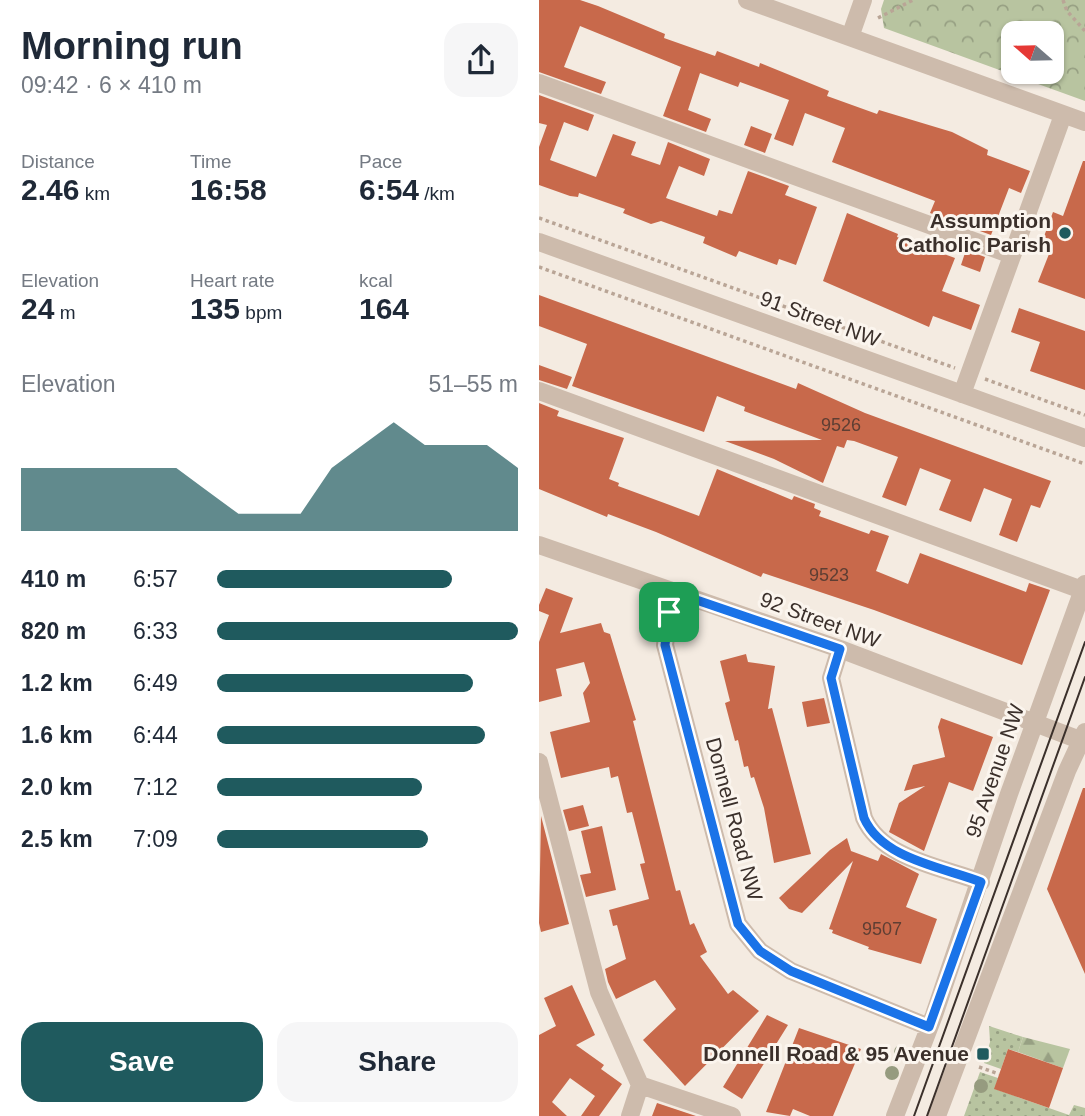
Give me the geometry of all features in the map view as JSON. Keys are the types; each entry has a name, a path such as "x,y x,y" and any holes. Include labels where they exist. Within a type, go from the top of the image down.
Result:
{"street":[{"path":"747,0 1085,122"},
{"path":"849,37 863,0"},
{"path":"539,83 1012,255"},
{"path":"962,394 1063,115"},
{"name":"91 Street NW","path":"539,242 1085,438"},
{"path":"539,391 1084,587"},
{"name":"92 Street NW","path":"539,545 840,649 1035,724 1084,738"},
{"name":"95 Avenue NW","path":"893,1116 929,1027 981,882 1009,793 1084,587"},
{"name":"Donnell Road NW","path":"676,593 669,612 665,645 738,924 760,951 791,971 929,1027"},
{"path":"840,649 831,678 864,818 871,835 887,848 981,882"},
{"path":"937,1116 1084,738"},
{"path":"539,762 599,992 640,1085 630,1116"},
{"path":"640,1085 732,1116"}],"path":[{"path":"878,18 913,0"},
{"path":"1063,0 1067,10 1085,31"},
{"path":"539,218 1085,415"},
{"path":"539,267 1085,464"},
{"path":"979,1067 999,1074"}],"green space":[{"path":"884,0 1085,0 1085,101 1038,84 1064,84 1064,21 1001,21 1001,70 884,28 881,9"},
{"path":"989,1026 1023,1037 1018,1052 1008,1049 1001,1069 984,1063 990,1042"},
{"path":"1023,1037 1070,1049 1063,1068 1018,1052"},
{"path":"980,1072 998,1078 995,1089 1069,1115 1074,1105 1085,1108 1085,1116 964,1116"}],"building":[{"path":"539,0 580,0 598,6 665,34 664,38 715,56 717,51 759,67 760,63 829,91 827,96 877,114 879,110 952,132 988,150 987,155 1030,171 1021,193 1009,188 991,235 930,213 935,201 832,162 845,128 805,113 793,146 774,139 789,100 740,82 738,87 700,73 688,110 711,119 706,132 663,116 681,67 580,26 564,67 606,82 601,94 539,72"},
{"path":"539,95 594,115 588,131 564,122 550,160 596,177 613,134 636,142 631,155 660,165 668,142 710,159 704,176 679,166 666,198 717,216 719,210 732,214 748,171 789,186 785,195 817,207 796,265 779,259 777,265 739,251 736,257 703,243 705,237 661,221 651,224 623,213 625,209 579,193 578,197 570,196 539,185 539,147 547,125 539,123"},
{"path":"751,126 772,134 765,153 744,145"},
{"name":"Assumption Catholic Parish","path":"1083,161 1085,299 1038,282 1049,254 1039,250 1053,212 1063,216"},
{"path":"847,213 898,234 897,237 955,258 942,291 980,305 971,330 933,316 929,327 823,281"},
{"path":"966,250 985,257 980,272 961,265"},
{"path":"539,295 796,389 798,383 865,413 1051,481 1040,508 1031,505 1017,542 999,535 1012,499 984,488 971,522 939,510 951,480 920,468 906,506 882,497 898,457 854,441 847,440 844,448 837,446 823,483 774,459 725,441 822,440 744,411 745,407 717,396 704,432 572,386 587,344 539,326"},
{"path":"1019,308 1085,331 1085,390 1030,371 1040,342 1011,332"},
{"path":"539,365 572,377 567,389 539,380"},
{"path":"539,403 559,411 557,416 624,438 609,479 619,483 618,486 699,516 717,469 792,500 794,496 815,504 814,508 821,511 819,516 869,534 871,530 889,536 876,571 908,584 920,553 1026,592 1029,583 1050,590 1022,665 874,610 763,573 761,577 656,532 608,514 607,517 539,489"},
{"path":"546,588 573,598 560,633 601,623 604,632 610,634 636,720 633,721 676,891 680,890 690,925 694,923 707,952 700,956 728,994 733,990 759,1011 685,1086 643,1040 676,1009 655,980 616,999 608,982 605,969 626,959 617,925 613,926 609,910 649,899 640,864 645,863 632,812 627,813 618,776 611,778 609,767 561,778 550,732 590,722 583,693 590,683 584,662 556,669 562,696 539,702 539,642 549,615 539,611 539,605"},
{"path":"746,654 748,662 775,666 768,709 772,708 811,854 774,863 764,808 754,777 751,778 748,766 744,767 725,703 730,701 720,661"},
{"path":"824,698 830,723 807,727 802,702"},
{"path":"941,718 993,737 973,791 949,782 924,851 889,832 899,803 925,786 904,791 913,765 945,757 938,727"},
{"path":"1085,788 1085,974 1047,889"},
{"path":"583,805 589,826 569,831 563,810"},
{"path":"541,816 569,924 541,932 539,923"},
{"path":"602,826 616,890 586,897 580,875 591,873 581,831"},
{"path":"847,838 851,851 878,861 881,854 919,874 906,907 937,919 921,964 868,949 869,947 832,933 833,930 829,929 853,861 802,913 789,909 779,898 830,850"},
{"path":"572,985 595,1035 576,1045 604,1065 601,1069 622,1084 599,1116 581,1116 595,1096 570,1078 552,1102 567,1116 539,1116 539,1035 556,1026 544,998"},
{"path":"767,1015 788,1025 742,1099 723,1087"},
{"path":"799,1028 861,1049 833,1116 810,1116 793,1109 790,1116 766,1112"},
{"path":"1008,1049 1063,1068 1049,1108 994,1089"},
{"path":"657,1103 696,1116 652,1116"}],"tram line":[{"path":"914,1116 1085,642"},
{"path":"927,1116 1085,677"}],"place":[{"name":"Assumption Catholic Parish","path":"1065,233"},
{"name":"Donnell Road & 95 Avenue","path":"983,1054"}],"route":[{"path":"676,593 840,649 831,678 864,818 871,835 887,848 981,882 929,1027 791,971 760,951 738,924 665,645 669,612 676,593"}]}
